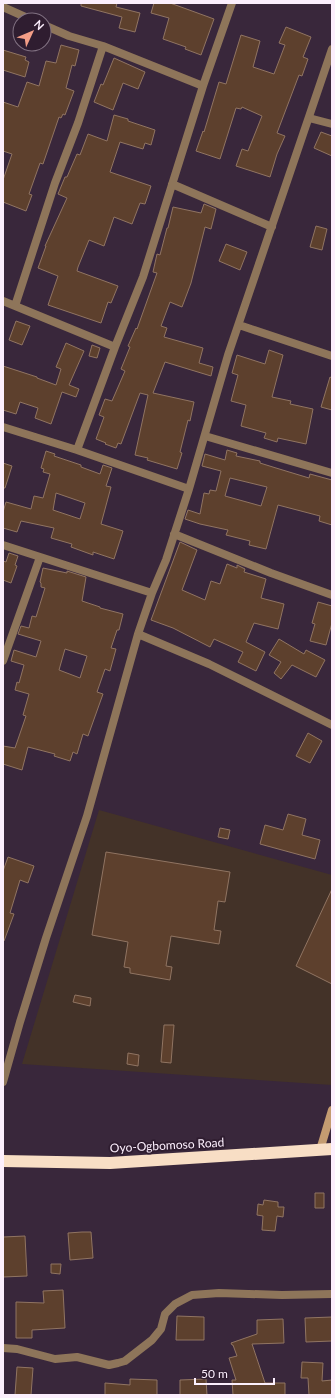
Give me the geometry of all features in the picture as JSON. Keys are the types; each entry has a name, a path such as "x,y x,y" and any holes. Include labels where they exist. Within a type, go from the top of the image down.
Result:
{"highway":[{"name":"Oyo-Ogbomoso Road","path":"3,1161 110,1163 326,1150"}],"street":[{"path":"77,450 114,347 143,277 203,86 232,3"},
{"path":"3,7 14,12"},
{"path":"52,28 70,36 103,46 203,86"},
{"path":"15,306 103,46"},
{"path":"3,1082 46,938 87,816 138,634 152,593 166,560 189,489 228,355 332,49"},
{"path":"309,118 332,124"},
{"path":"172,184 272,227"},
{"path":"3,301 114,347"},
{"path":"239,325 332,356"},
{"path":"3,427 77,450 189,489"},
{"path":"204,436 332,473"},
{"path":"174,534 271,573 332,595"},
{"path":"3,545 152,593"},
{"path":"3,661 40,557"},
{"path":"138,634 209,664 332,725"},
{"path":"326,1150 332,1110"},
{"path":"3,1348 17,1349 55,1359 77,1357 109,1365 118,1364 152,1340 161,1329 165,1314 175,1304 192,1295 332,1294"}],"shaded area":[{"path":"99,810 332,875 332,1085 22,1064"}],"building":[{"path":"81,3 117,3 116,7 140,13 135,32 119,28 122,17 81,6"},
{"path":"154,3 170,3 214,19 201,55 185,49 186,47 163,39 169,18 151,13"},
{"path":"286,27 311,37 303,57 308,59 302,76 299,75 277,133 285,136 277,154 270,177 236,166 242,149 248,151 262,116 242,107 241,109 236,108 220,159 196,151 203,131 204,132 219,82 226,84 241,35 260,41 253,67 274,74 285,45 279,43"},
{"path":"61,45 79,50 75,66 72,65 66,88 74,91 65,115 63,114 61,118 59,117 43,164 40,163 29,194 32,195 26,211 3,202 3,180 12,154 3,151 3,102 18,107 27,82 39,86 46,61 56,63"},
{"path":"3,50 26,57 25,60 29,62 25,77 3,70"},
{"path":"114,58 145,72 138,89 123,83 113,110 94,102"},
{"path":"114,115 155,130 151,145 145,143 143,149 120,142 110,172 151,186 145,204 140,203 132,224 114,217 104,246 89,240 78,267 77,271 118,286 111,303 108,302 101,323 48,305 58,276 38,268 45,246 67,198 58,194 65,177 67,177 77,154 80,155 88,134 107,141"},
{"path":"321,132 332,136 332,156 314,148"},
{"path":"204,204 216,209 211,229 205,227 191,283 182,307 170,302 161,326 167,328 164,337 203,348 199,363 213,367 211,376 165,362 153,393 194,402 190,421 188,420 180,452 182,453 177,469 147,460 148,458 135,455 148,395 140,393 121,444 118,443 116,448 96,439 104,417 99,415 105,399 112,401 125,371 121,369 130,347 128,346 136,328 137,329 157,273 153,272 157,254 160,255 173,207 201,213"},
{"path":"316,226 327,229 322,250 310,247"},
{"path":"226,244 247,252 240,270 219,261"},
{"path":"16,321 30,326 22,345 9,340"},
{"path":"66,343 84,351 69,385 79,389 76,397 62,392 51,424 35,418 38,408 20,402 16,414 3,410 3,366 56,385 61,369 56,367"},
{"path":"92,345 100,348 97,358 89,356"},
{"path":"269,350 283,355 272,397 291,401 290,404 313,409 306,444 278,438 277,442 264,438 266,433 241,426 246,405 231,401 238,375 232,373 237,355 265,364"},
{"path":"330,377 332,378 332,410 321,407"},
{"path":"227,450 237,453 236,456 260,461 260,463 309,478 310,474 332,480 332,525 319,521 320,516 278,505 266,549 249,545 250,541 226,535 228,530 185,519 188,510 200,514 204,493 209,494 210,490 216,491 221,471 202,466 205,454 225,460","holes":["230,478 267,487 261,506 225,496"]},
{"path":"46,451 55,454 54,456 81,465 81,467 100,474 103,465 112,468 106,486 111,487 101,524 123,531 114,559 93,552 93,555 71,547 72,544 51,538 54,528 21,521 17,532 3,528 3,512 6,502 31,509 34,496 43,498 50,474 43,472 44,469 41,468","holes":["56,493 85,503 80,519 53,510"]},
{"path":"3,463 12,466 5,488 3,488"},
{"path":"180,542 197,550 182,590 205,600 211,581 220,584 227,564 237,568 237,565 245,569 244,572 266,579 261,598 284,604 278,629 254,623 246,642 265,652 256,671 238,662 243,652 214,639 210,647 173,628 151,620"},
{"path":"9,553 18,556 15,565 17,566 11,583 3,580 3,561 6,562"},
{"path":"43,568 67,573 67,571 86,577 82,601 100,608 123,614 119,630 117,630 111,648 116,649 110,671 105,669 97,692 103,694 88,736 83,734 77,754 73,752 70,761 54,756 55,754 28,747 22,770 3,764 3,746 15,748 26,716 23,715 29,694 15,690 17,682 19,683 24,665 11,661 14,650 36,657 41,641 18,634 21,626 29,628 32,616 36,617 45,588 41,587 40,582","holes":["65,649 87,656 80,678 59,670"]},
{"path":"318,602 332,606 332,623 326,645 310,641 315,624 312,623"},
{"path":"279,639 304,654 306,650 325,660 316,677 292,665 281,679 274,673 281,662 269,655"},
{"path":"308,733 322,741 310,763 296,756"},
{"path":"288,814 306,819 302,835 320,840 315,859 260,844 265,825 283,830"},
{"path":"220,828 230,830 228,839 218,837"},
{"path":"106,852 230,872 225,902 218,901 214,930 221,931 219,944 171,936 166,966 172,967 170,980 130,973 130,968 124,967 128,942 92,935"},
{"path":"8,857 34,866 28,883 20,880 10,913 14,914 3,941 3,871"},
{"path":"332,889 332,984 296,966"},
{"path":"75,995 91,998 90,1006 73,1002"},
{"path":"164,1025 174,1025 171,1063 161,1062"},
{"path":"128,1053 139,1055 138,1066 127,1064"},
{"path":"315,1193 324,1193 324,1208 315,1208"},
{"path":"264,1200 278,1202 278,1207 284,1207 283,1217 277,1216 275,1231 262,1230 263,1216 257,1215 258,1204 263,1205"},
{"path":"91,1232 93,1258 70,1260 68,1233"},
{"path":"25,1236 27,1276 3,1277 3,1237"},
{"path":"51,1264 61,1264 60,1274 51,1273"},
{"path":"63,1290 65,1328 32,1330 32,1338 16,1338 16,1302 44,1303 43,1291"},
{"path":"177,1316 204,1317 204,1340 176,1340"},
{"path":"332,1317 332,1341 306,1342 305,1318"},
{"path":"283,1319 284,1343 252,1344 265,1383 285,1383 285,1395 233,1395 232,1380 236,1380 229,1358 237,1356 231,1343 257,1334 257,1320"},
{"path":"302,1362 323,1363 322,1381 332,1380 332,1395 309,1395 308,1378 301,1378"},
{"path":"17,1367 33,1368 31,1395 15,1395"},
{"path":"130,1379 157,1380 157,1395 105,1395 105,1383 130,1385"},
{"path":"206,1379 207,1395 180,1395 180,1380"}]}
